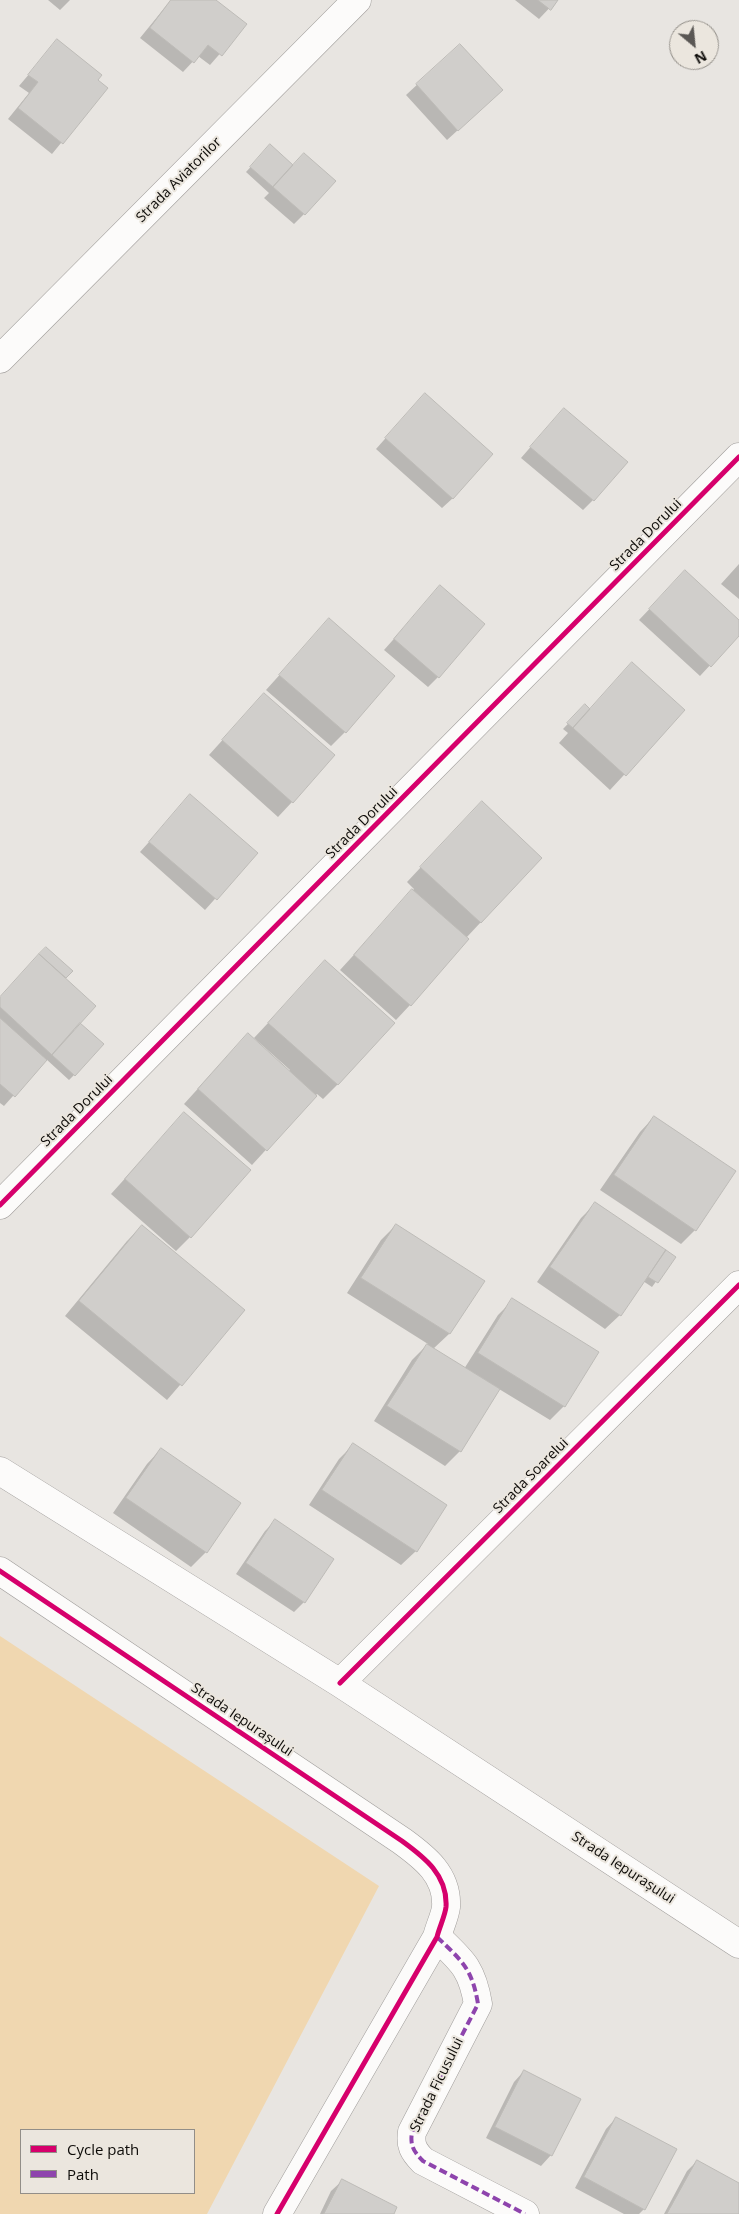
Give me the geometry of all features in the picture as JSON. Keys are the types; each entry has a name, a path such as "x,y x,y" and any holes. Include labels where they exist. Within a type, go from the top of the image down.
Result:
{"street":[{"name":"Strada Aviatorilor","path":"0,359 357,0"},
{"name":"Strada Dorului","path":"0,1205 739,458"},
{"name":"Strada Soarelui","path":"340,1683 739,1285"},
{"name":"Strada Iepurașului","path":"0,1471 340,1683 739,1944"},
{"name":"Strada Iepurașului","path":"0,1571 402,1841 429,1862 441,1882 446,1906 437,1937"},
{"path":"277,2214 437,1937"},
{"name":"Strada Ficusului","path":"437,1937 463,1962 474,1982 478,2004 412,2132 410,2143 414,2152 422,2161 525,2214"}],"shaded area":[{"path":"0,1636 379,1886 207,2214 0,2214"}],"building":[{"path":"171,0 216,0 247,24 222,56 208,45 194,63 150,28"},
{"path":"538,0 558,0 551,10"},
{"path":"57,39 102,75 98,80 108,88 63,144 18,108 38,82 28,75"},
{"path":"460,44 503,90 458,131 416,84"},
{"path":"270,144 293,165 273,187 250,167"},
{"path":"304,153 336,181 305,215 273,187"},
{"path":"425,393 493,454 453,499 385,438"},
{"path":"564,408 628,462 594,501 530,447"},
{"path":"685,570 739,620 739,636 711,667 649,609"},
{"path":"440,585 485,624 439,678 394,639"},
{"path":"329,618 395,676 346,733 279,675"},
{"path":"632,662 685,710 626,776 573,728"},
{"path":"264,693 335,755 293,803 222,740"},
{"path":"585,704 590,709 573,728 567,723"},
{"path":"190,794 258,853 217,900 149,842"},
{"path":"482,801 542,858 481,923 420,867"},
{"path":"412,889 469,939 411,1006 354,955"},
{"path":"46,947 73,971 66,978 39,954"},
{"path":"39,954 96,1006 52,1055 0,1007 0,997"},
{"path":"325,960 395,1023 338,1085 268,1023"},
{"path":"0,1018 47,1060 15,1097 0,1084"},
{"path":"80,1023 104,1044 75,1076 52,1055"},
{"path":"248,1033 317,1096 267,1151 198,1089"},
{"path":"184,1112 251,1170 191,1238 125,1179"},
{"path":"654,1116 736,1171 696,1231 614,1175"},
{"path":"595,1202 666,1250 621,1316 550,1267"},
{"path":"396,1224 485,1281 450,1334 361,1278"},
{"path":"142,1225 245,1310 182,1386 79,1301"},
{"path":"666,1250 676,1257 658,1283 648,1277"},
{"path":"512,1298 599,1352 565,1407 478,1353"},
{"path":"427,1344 500,1389 461,1452 387,1406"},
{"path":"353,1443 447,1505 417,1552 322,1490"},
{"path":"161,1448 241,1503 207,1553 126,1498"},
{"path":"275,1519 334,1559 305,1603 246,1563"},
{"path":"524,2070 581,2099 552,2156 495,2127"},
{"path":"616,2117 677,2149 645,2210 584,2177"},
{"path":"697,2160 739,2183 739,2214 667,2214"},
{"path":"342,2179 397,2207 394,2214 324,2214"}],"marked path":[{"path":"437,1937 465,1966 473,1982 478,2004 412,2132 411,2141 413,2148 423,2161 525,2214"}],"cycle path":[{"path":"0,1205 739,457"},
{"path":"340,1683 739,1285"},
{"path":"0,1571 402,1841 426,1860 439,1876 443,1885 446,1907 437,1937 277,2214"}]}
